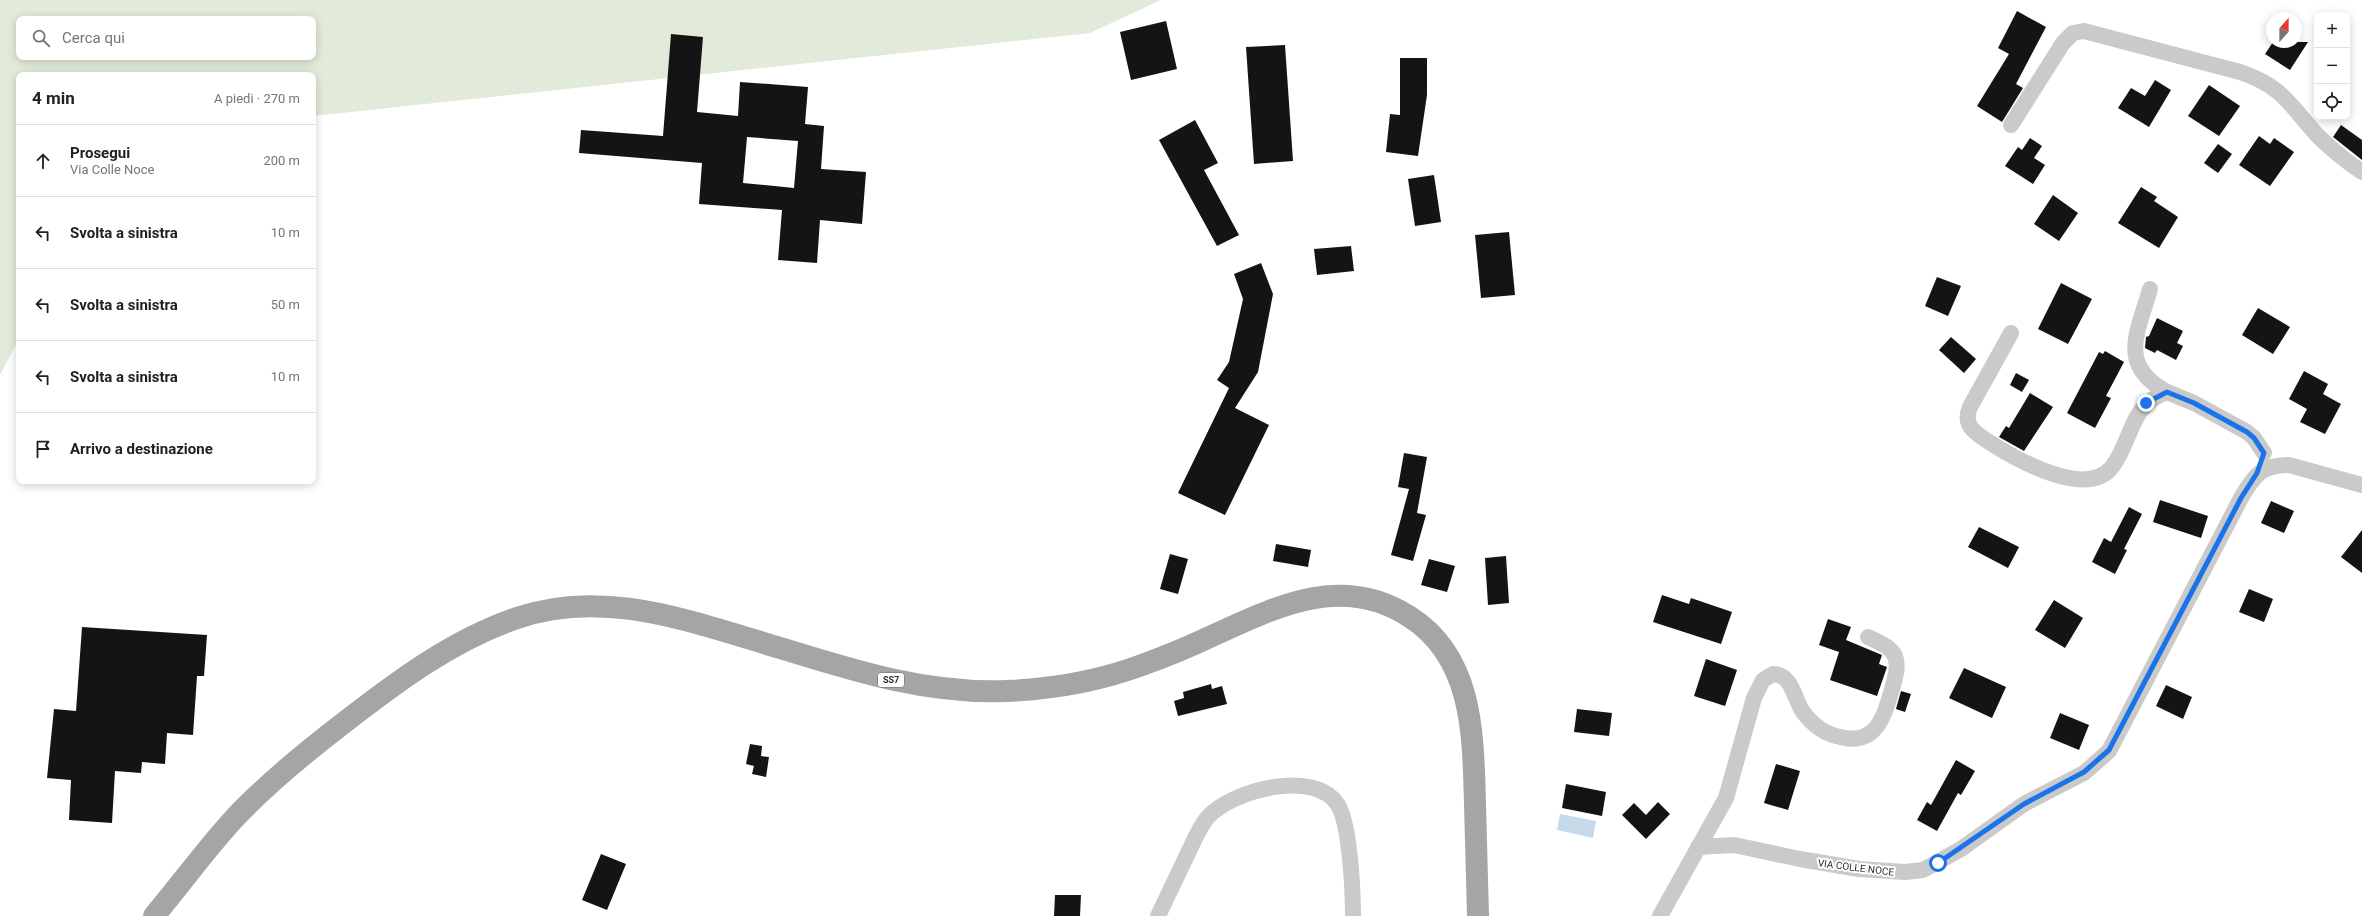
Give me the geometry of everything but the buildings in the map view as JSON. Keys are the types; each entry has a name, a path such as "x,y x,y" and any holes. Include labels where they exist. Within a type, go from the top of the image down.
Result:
{"main road":[{"name":"SS7","path":"154,916 230,823 263,790 306,752 367,705 433,659 484,631 527,615 546,610 580,606 609,606 640,610 684,620 902,683 946,690 1003,691 1051,687 1109,676 1170,654 1288,603 1317,596 1333,595 1368,599 1393,607 1407,615 1436,639 1456,670 1466,699 1472,736 1478,916"}],"street":[{"path":"2011,125 2063,43 2073,34 2084,31 2240,72 2263,81 2289,100 2332,150 2362,172"},
{"path":"2150,289 2136,340 2136,361 2146,377 2167,392 2194,403 2247,432 2254,438 2264,453 2279,465"},
{"path":"2011,333 1970,407 1967,420 1969,427 1976,434 2013,457 2041,470 2075,478 2092,478 2104,474 2116,460 2146,403 2167,392"},
{"name":"VIA COLLE NOCE","path":"1698,847 1734,845 1850,868 1891,872 1917,871 1945,859 2024,804 2084,772 2104,756 2116,739 2241,498 2257,473 2264,453"},
{"path":"2257,473 2279,465 2300,467 2362,485"},
{"path":"1660,916 1730,790 1754,698 1760,685 1768,676 1778,674 1786,680 1808,718 1831,735 1856,739 1869,734 1877,726 1887,706 1896,675 1896,663 1894,655 1886,646 1868,637"},
{"path":"1158,916 1207,818 1223,804 1250,792 1287,786 1319,791 1332,798 1339,806 1344,822 1351,869 1354,916"}],"green space":[{"path":"0,0 1161,0 1090,33 316,116 316,72 16,72 16,345 0,375"}],"water":[{"path":"1560,814 1596,821 1593,838 1557,830"}],"route":[{"path":"1938,863 1961,849 2024,804 2051,789 2066,783 2084,772 2094,765 2109,750 2120,732 2241,498 2257,473 2264,453 2254,438 2247,432 2194,403 2167,392 2156,396 2146,403"}]}
